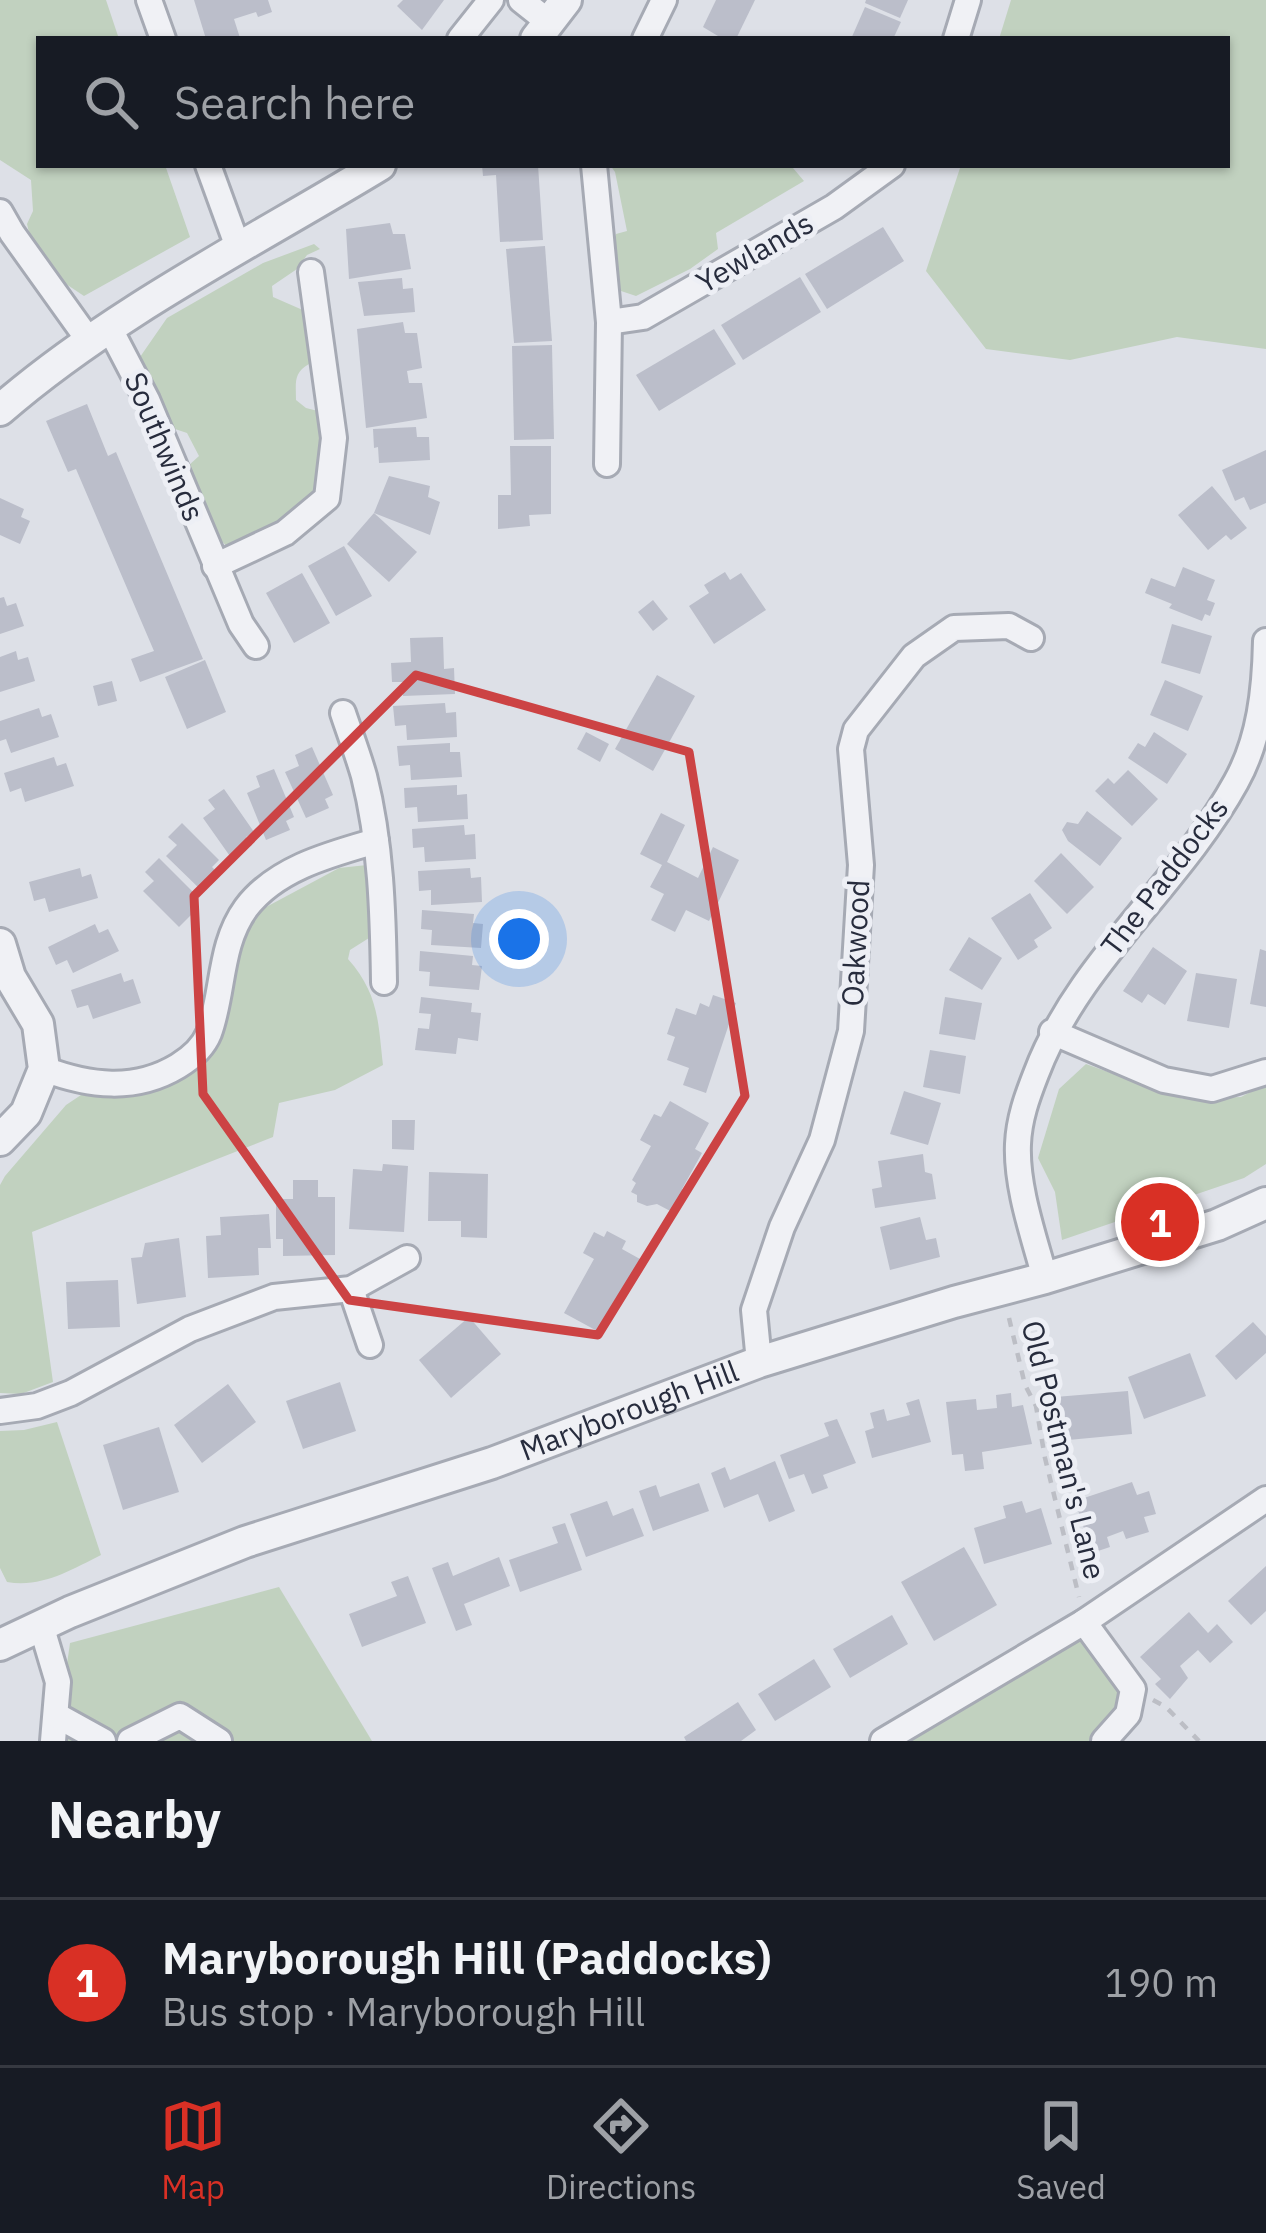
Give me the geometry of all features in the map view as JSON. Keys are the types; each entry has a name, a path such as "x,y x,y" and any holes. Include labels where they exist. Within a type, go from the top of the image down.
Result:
{"street":[{"path":"149,0 162,36"},
{"path":"462,36 491,0"},
{"path":"521,0 550,21"},
{"path":"646,36 664,0"},
{"path":"957,36 968,0"},
{"path":"209,168 239,250"},
{"path":"0,410 170,290 375,168"},
{"path":"594,168 609,322 607,464"},
{"name":"Yewlands","path":"609,322 643,317 835,207 888,168"},
{"name":"Southwinds","path":"0,212 11,233 148,400 215,566 256,646"},
{"path":"215,566 285,533 327,498 334,438 310,272"},
{"name":"Oakwood","path":"760,1362 754,1310 782,1227 822,1140 851,1031 861,865 851,749 856,730 914,656 954,628 1009,626 1030,638"},
{"name":"The Paddocks","path":"1045,1278 1027,1213 1018,1146 1023,1107 1052,1033 1080,989 1238,780 1257,730 1266,641"},
{"path":"343,713 364,776 376,842 384,982"},
{"path":"44,1070 73,1080 136,1083 192,1058 208,1036 227,948 248,906 263,891 320,857 376,842"},
{"path":"0,944 10,977 38,1024 44,1070 26,1113 0,1140"},
{"path":"1052,1033 1164,1080 1212,1089 1266,1072"},
{"name":"Maryborough Hill","path":"1,1642 244,1542 492,1463 760,1362 1216,1225 1266,1203"},
{"path":"0,1411 37,1406 71,1393 190,1329 274,1297 351,1289 407,1258"},
{"path":"351,1289 370,1346"},
{"path":"883,1741 1084,1622 1266,1499"},
{"path":"1084,1622 1132,1689 1128,1714 1104,1741"},
{"path":"41,1625 58,1682 55,1728 103,1741"},
{"path":"130,1741 180,1715 219,1741"}],"path":[{"name":"Old Postman's Lane","path":"1002,1289 1025,1385 1036,1406 1084,1622"},
{"path":"1132,1689 1166,1707 1199,1741"}],"highlighted area":[{"path":"416,675 689,752 745,1096 598,1335 349,1300 203,1094 194,896"}],"green space":[{"path":"0,0 106,0 118,36 36,36 36,168 166,168 190,237 84,296 63,282 32,245 27,224 33,211 31,180 0,160"},
{"path":"1011,0 1266,0 1266,349 1177,337 1070,360 986,349 926,271 960,168 1230,168 1230,36 1000,36"},
{"path":"612,168 793,168 804,181 716,233 718,249 690,269 636,296 618,290 609,256 616,234 627,231"},
{"path":"314,244 320,249 272,286 273,297 305,311 314,348 309,364 298,375 296,400 318,411 324,436 316,496 258,539 229,548 208,521 188,466 199,456 187,433 172,428 140,357 167,318 263,263"},
{"path":"367,865 369,938 350,950 348,959 371,997 383,1065 335,1090 279,1103 273,1137 32,1232 53,1382 21,1394 0,1393 0,1185 5,1176 66,1105 81,1095 146,1092 190,1071 219,1044 239,948 253,914 339,868"},
{"path":"1086,1064 1183,1099 1241,1097 1266,1084 1266,1164 1244,1178 1062,1240 1055,1192 1038,1158 1059,1089"},
{"path":"57,1422 101,1555 44,1580 7,1582 0,1568 0,1431"},
{"path":"279,1587 372,1741 56,1741 70,1643"},
{"path":"1084,1622 1133,1689 1099,1741 885,1741"}],"building":[{"path":"194,0 268,0 272,12 234,19 239,36 205,36"},
{"path":"403,0 444,0 422,30 397,6"},
{"path":"716,0 755,0 737,36 718,36 703,27"},
{"path":"866,0 908,0 900,18"},
{"path":"865,7 901,22 894,36 852,36"},
{"path":"482,168 538,168 543,240 500,242 496,175 483,176"},
{"path":"390,223 393,234 405,234 411,269 349,279 346,229"},
{"path":"883,227 904,261 827,309 805,274"},
{"path":"545,246 552,341 514,343 506,249"},
{"path":"800,277 821,312 743,360 721,325"},
{"path":"402,278 403,289 413,288 415,312 364,316 358,282"},
{"path":"403,322 405,333 417,333 422,368 407,371 409,383 422,383 427,418 366,428 357,329"},
{"path":"714,329 736,364 659,411 636,375"},
{"path":"552,345 554,439 514,440 512,346"},
{"path":"87,404 108,456 116,452 203,659 140,682 131,659 154,651 76,469 68,472 46,421"},
{"path":"416,427 417,437 429,437 430,460 379,463 373,429"},
{"path":"510,446 551,446 551,514 529,515 530,526 498,529 498,495 511,495"},
{"path":"1266,450 1266,503 1250,510 1244,497 1235,501 1222,470"},
{"path":"389,476 430,486 428,497 440,502 430,535 374,513"},
{"path":"1212,486 1247,528 1231,540 1226,535 1208,550 1178,515"},
{"path":"0,498 24,509 21,517 30,521 20,544 0,535"},
{"path":"374,513 417,552 389,582 347,544"},
{"path":"344,546 372,596 336,616 308,566"},
{"path":"1183,567 1215,580 1207,600 1215,603 1202,621 1145,593 1151,578 1175,587"},
{"path":"725,572 730,580 741,573 766,610 714,644 689,606 709,593 704,585"},
{"path":"302,573 330,623 294,643 266,593"},
{"path":"4,597 7,606 16,603 24,626 0,634 0,598"},
{"path":"653,600 668,619 653,631 638,612"},
{"path":"1172,624 1212,636 1200,674 1161,663"},
{"path":"443,637 444,669 454,668 455,694 403,696 403,682 392,682 391,663 411,662 410,638"},
{"path":"16,651 18,660 28,657 35,681 0,692 0,657"},
{"path":"205,660 226,712 187,729 165,677"},
{"path":"657,675 695,696 653,771 615,749"},
{"path":"1165,680 1203,696 1188,731 1150,715"},
{"path":"112,681 117,701 98,706 93,686"},
{"path":"445,703 446,713 456,712 457,737 407,740 406,725 395,726 393,706"},
{"path":"39,708 42,717 51,714 59,737 11,753 6,739 0,741 0,721"},
{"path":"586,732 609,744 600,762 577,749"},
{"path":"1154,732 1187,754 1167,784 1128,758 1138,743 1145,747"},
{"path":"450,743 450,752 460,752 462,777 411,780 410,765 399,766 397,746"},
{"path":"312,747 333,795 325,799 329,808 306,818 285,772 299,766 295,755"},
{"path":"54,757 57,766 66,763 74,786 25,802 21,788 10,792 4,773"},
{"path":"274,769 294,817 286,821 290,830 266,840 247,793 260,787 256,776"},
{"path":"1128,770 1158,799 1132,826 1095,791 1108,778 1114,784"},
{"path":"457,785 457,795 467,794 468,819 418,822 417,807 405,808 404,788"},
{"path":"224,789 254,832 246,837 252,845 232,859 203,818 215,809 208,800"},
{"path":"1087,811 1122,838 1100,866 1068,841 1062,830 1067,822 1078,824"},
{"path":"661,813 685,825 667,862 698,878 713,847 739,860 709,921 686,910 675,932 651,920 664,894 650,887 662,865 640,854"},
{"path":"182,823 219,860 212,867 219,874 202,891 166,856 177,845 168,837"},
{"path":"464,825 465,835 475,834 476,859 425,862 424,847 413,848 412,829"},
{"path":"1061,853 1094,887 1067,914 1034,881"},
{"path":"159,858 196,895 190,902 197,909 179,927 143,891 154,881 145,872"},
{"path":"80,868 82,877 91,874 98,898 49,912 45,898 34,901 29,882"},
{"path":"470,868 471,878 481,877 482,902 431,905 431,890 419,891 418,871"},
{"path":"1030,893 1052,928 1034,940 1038,947 1018,960 991,918"},
{"path":"422,910 474,914 473,923 483,924 481,948 431,945 432,930 421,929"},
{"path":"95,924 99,933 108,929 119,951 73,973 67,960 56,965 48,947"},
{"path":"969,937 1002,958 982,990 949,970"},
{"path":"1153,947 1187,971 1165,1005 1148,994 1142,1003 1123,991"},
{"path":"1260,949 1266,951 1266,1007 1250,1004"},
{"path":"420,951 473,956 472,965 482,966 479,990 429,986 430,972 419,971"},
{"path":"121,973 124,982 133,979 141,1003 93,1019 88,1005 77,1008 71,990"},
{"path":"1196,973 1237,979 1229,1028 1187,1021"},
{"path":"713,995 736,1003 706,1093 683,1085 689,1068 667,1060 675,1037 667,1034 676,1008 696,1015 700,1003 709,1007"},
{"path":"421,997 472,1003 471,1012 481,1013 478,1041 458,1038 456,1054 415,1050 418,1028 429,1029 431,1014 419,1013"},
{"path":"945,997 982,1003 975,1040 939,1034"},
{"path":"930,1050 966,1056 960,1094 923,1087"},
{"path":"904,1091 941,1103 928,1145 890,1134"},
{"path":"670,1101 709,1123 695,1149 702,1153 674,1213 657,1204 637,1202 637,1195 631,1192 636,1183 632,1180 651,1146 640,1140 654,1114 661,1117"},
{"path":"392,1120 415,1120 414,1150 392,1149"},
{"path":"923,1154 936,1199 875,1208 872,1189 882,1187 878,1161"},
{"path":"383,1164 408,1166 404,1232 349,1229 353,1169 382,1171"},
{"path":"429,1172 488,1174 487,1238 461,1237 461,1221 428,1221"},
{"path":"293,1180 318,1180 318,1197 335,1197 335,1255 283,1256 283,1239 276,1239 276,1199 293,1199"},
{"path":"269,1214 271,1248 258,1248 259,1275 208,1278 206,1236 221,1235 220,1217"},
{"path":"920,1217 926,1240 936,1238 940,1257 890,1270 880,1227"},
{"path":"607,1231 626,1241 622,1249 640,1259 599,1332 564,1313 594,1259 583,1253 594,1232 604,1237"},
{"path":"179,1238 186,1297 137,1304 131,1258 142,1257 145,1243"},
{"path":"118,1280 120,1327 68,1329 66,1282"},
{"path":"469,1317 501,1354 451,1398 419,1360"},
{"path":"1253,1322 1266,1336 1266,1353 1236,1380 1215,1356"},
{"path":"1190,1353 1206,1396 1144,1419 1128,1377"},
{"path":"340,1382 356,1431 303,1449 286,1401"},
{"path":"228,1384 256,1422 202,1463 174,1425"},
{"path":"1128,1391 1132,1434 1047,1442 1043,1398"},
{"path":"1011,1393 1012,1407 1023,1405 1032,1444 982,1452 984,1469 965,1471 963,1454 952,1455 946,1402 976,1399 977,1410 997,1408 996,1395"},
{"path":"919,1399 931,1442 872,1458 865,1431 874,1428 870,1413 884,1409 887,1421 910,1415 906,1403"},
{"path":"837,1419 856,1463 823,1475 828,1488 812,1494 804,1474 789,1479 780,1455 829,1436 824,1423"},
{"path":"159,1427 179,1492 123,1510 103,1445"},
{"path":"775,1461 795,1511 769,1522 758,1494 724,1508 711,1473 725,1467 730,1480"},
{"path":"1132,1482 1137,1495 1149,1491 1156,1514 1144,1517 1149,1532 1126,1539 1123,1531 1107,1537 1110,1547 1092,1553 1075,1501"},
{"path":"699,1483 709,1511 653,1531 639,1491 656,1485 660,1497"},
{"path":"607,1501 613,1516 633,1508 644,1536 586,1557 570,1514"},
{"path":"1022,1501 1026,1513 1041,1508 1052,1544 984,1564 974,1528 1006,1518 1003,1506"},
{"path":"565,1523 582,1570 520,1592 509,1560 558,1543 552,1527"},
{"path":"964,1547 997,1605 934,1641 901,1582"},
{"path":"499,1557 510,1586 464,1604 472,1625 456,1631 432,1568 448,1562 453,1576"},
{"path":"1266,1566 1266,1611 1251,1625 1228,1601"},
{"path":"408,1576 426,1623 362,1647 349,1614 397,1596 391,1582"},
{"path":"1189,1612 1208,1633 1217,1624 1233,1642 1210,1663 1198,1650 1180,1666 1188,1678 1170,1699 1155,1684 1161,1679 1140,1657"},
{"path":"892,1615 908,1644 850,1678 833,1649"},
{"path":"814,1659 831,1687 775,1721 758,1694"},
{"path":"738,1702 756,1730 741,1741 686,1741 684,1737"}],"place":[{"name":"Maryborough Hill (Paddocks)","path":"1160,1222"}]}
